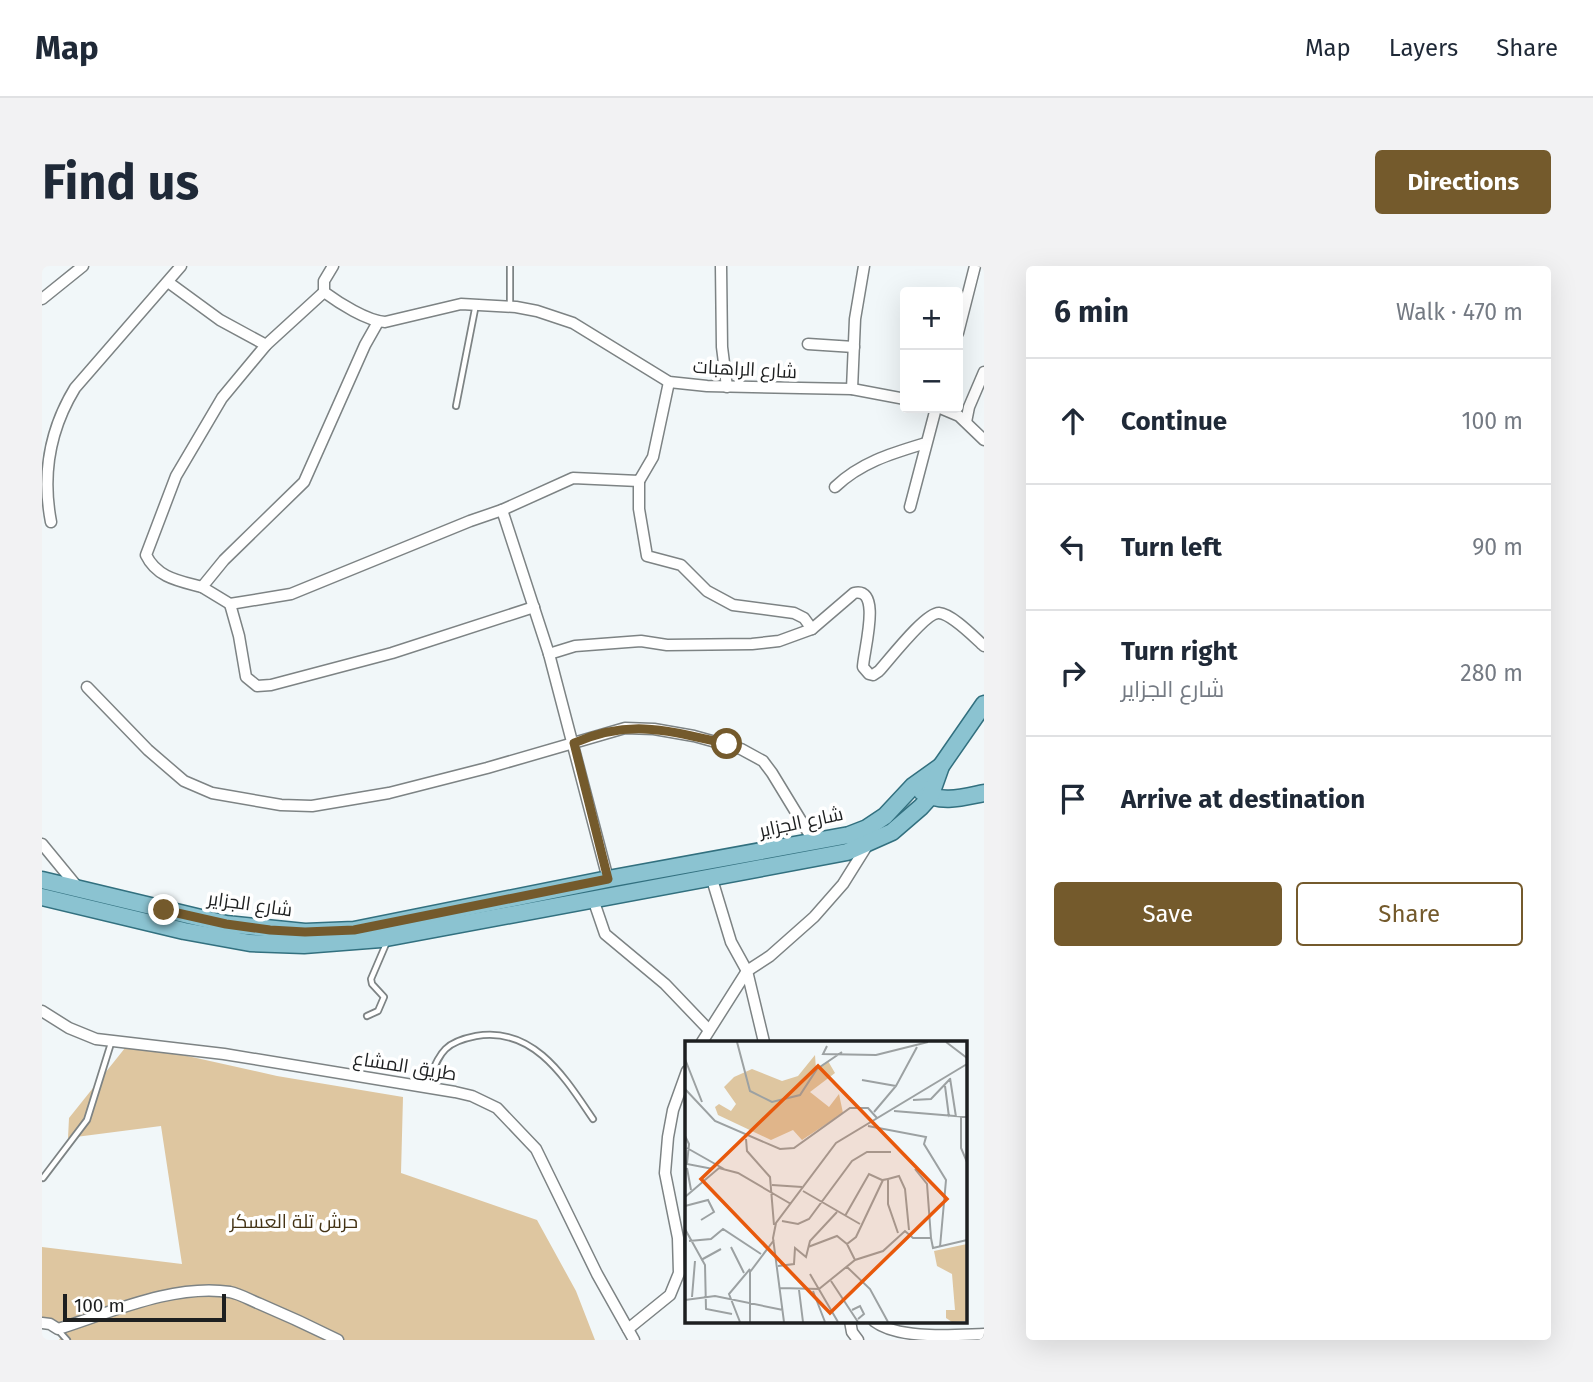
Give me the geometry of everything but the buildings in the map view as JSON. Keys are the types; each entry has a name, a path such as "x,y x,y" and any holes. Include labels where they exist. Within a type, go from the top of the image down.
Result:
{"main road":[{"path":"941,766 984,704"},
{"name":"شارع الجزاير","path":"42,880 226,924 305,932 354,930 608,879 849,835 867,828 885,816 913,786 941,766"},
{"name":"شارع الجزاير","path":"42,897 184,931 250,943 304,945 389,937 847,852 892,832 910,819 930,797 941,766"},
{"path":"913,786 930,797 951,799 984,793"}],"street":[{"path":"42,299 83,266"},
{"path":"51,522 45,503 46,460 61,411 75,388 181,266"},
{"path":"333,266 324,281 324,292 266,345 230,388 176,476 147,550 148,559 163,575 202,587 230,604 291,594 502,510 573,478 639,481"},
{"path":"721,266 722,347 727,387"},
{"path":"852,389 855,319 864,266"},
{"path":"963,313 975,266"},
{"path":"168,282 220,320 266,345"},
{"path":"202,587 224,560 304,482 365,345 378,322 324,292"},
{"name":"شارع الراهبات","path":"378,322 385,323 446,306 476,303 510,306 537,310 573,323 669,382 727,387 852,389 900,397"},
{"path":"808,344 854,346"},
{"path":"966,422 969,407 984,372"},
{"path":"669,382 653,457 639,481 639,509 647,556 681,565 707,592 733,605 794,613 804,618 812,629"},
{"path":"910,507 936,413"},
{"path":"953,413 984,440"},
{"path":"835,487 869,463 926,443"},
{"path":"502,510 550,654 608,879"},
{"path":"550,654 575,646 641,641 667,645 769,643 793,638 812,629 853,593 859,592 868,597 869,602 869,633 863,659 864,671 869,674 873,675 879,671 930,616 936,613 953,620 984,646"},
{"path":"230,604 246,677 257,686 271,685 392,653 534,607"},
{"path":"87,687 148,750 184,781 212,793 281,805 312,806 389,793 574,743 608,731 642,727 694,736 756,756 772,773 814,842"},
{"path":"42,844 79,889"},
{"path":"703,1041 747,971 770,956 814,917 843,884 869,844"},
{"path":"711,876 731,942 747,971 764,1041"},
{"path":"593,899 605,934 665,984 709,1030"},
{"name":"طريق المشاع","path":"42,1011 88,1037 224,1054 426,1087 472,1096 497,1108 536,1149 586,1254 634,1340"},
{"path":"628,1329 670,1295 679,1273 678,1238 664,1173 667,1137 685,1077"},
{"path":"42,1323 58,1329 168,1295 204,1290 233,1293 281,1312 338,1340"},
{"path":"850,1322 858,1340"},
{"path":"876,1322 888,1329 897,1340"},
{"path":"888,1329 935,1335 984,1334"}],"lane":[{"path":"510,266 510,306"},
{"path":"456,405 476,303"},
{"path":"367,1016 378,1011 384,997 372,984 371,979 389,937"},
{"path":"426,1087 440,1054 450,1044 483,1035 508,1036 527,1043 545,1057 593,1119"},
{"path":"43,1178 87,1120 112,1040"},
{"path":"58,1329 67,1340"}],"green space":[{"name":"حرش تلة العسكر","path":"129,1043 277,1076 403,1097 401,1173 537,1220 576,1291 595,1340 59,1340 62,1335 42,1322 42,1247 182,1264 161,1126 68,1138 69,1118"}],"route":[{"path":"164,910 226,924 270,930 354,930 608,879 574,743 608,731 642,727 727,744"}]}
